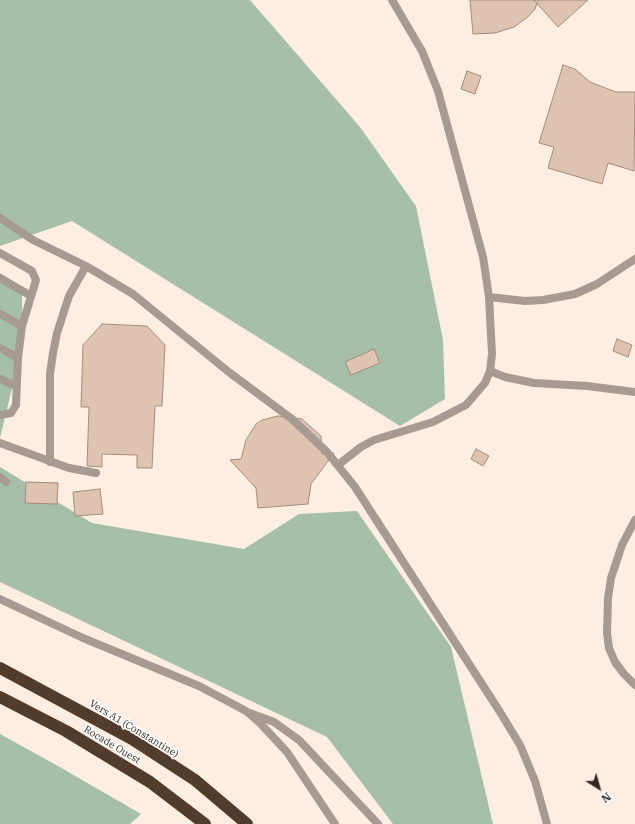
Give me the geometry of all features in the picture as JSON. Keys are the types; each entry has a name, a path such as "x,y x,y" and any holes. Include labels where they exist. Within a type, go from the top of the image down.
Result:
{"highway":[{"name":"Vers A1 (Constantine)","path":"0,668 132,738 195,780 247,824"},
{"name":"Rocade Ouest","path":"0,697 66,731 150,782 205,824"}],"lane":[{"path":"338,465 355,451 374,440 434,422 457,411 479,391 490,371 492,332 489,297 476,229 438,91 422,51 392,0"},
{"path":"0,218 34,240 86,266 146,304 230,373 310,435 338,465 367,505 520,745 535,781 547,824"},
{"path":"0,253 32,271 36,280 22,326 18,358 16,405 7,415 0,415"},
{"path":"489,297 525,301 543,300 575,294 597,284 635,259"},
{"path":"50,462 50,374 53,353 57,333 67,302 86,266"},
{"path":"0,278 31,296"},
{"path":"0,314 22,326"},
{"path":"0,348 18,358"},
{"path":"490,371 505,377 534,384 587,386 635,392"},
{"path":"0,379 16,386"},
{"path":"0,443 69,468 96,473"},
{"path":"635,520 622,545 611,578 606,633 609,648 615,662 624,674 635,684"},
{"path":"0,599 83,638 199,686 246,711 274,722 299,740 378,824"},
{"path":"246,711 260,722 287,752 335,824"}],"green space":[{"path":"0,0 250,0 360,127 416,206 443,340 445,399 400,426 72,221 0,246"},
{"path":"0,273 22,290 22,347 0,438"},
{"path":"0,467 92,523 244,549 299,514 357,511 451,647 493,824 393,824 327,737 0,582"},
{"path":"0,734 141,814 130,824 0,824"}],"building":[{"path":"470,0 538,0 535,9 529,16 514,27 495,33 473,34"},
{"path":"534,0 588,0 558,27"},
{"path":"563,65 575,69 590,82 616,92 635,92 634,171 608,163 602,184 548,168 554,147 539,143"},
{"path":"467,71 481,76 475,94 461,89"},
{"path":"102,324 147,326 165,345 162,406 155,406 152,468 137,468 137,455 102,454 102,467 87,466 89,407 81,407 83,345"},
{"path":"617,339 632,345 628,357 613,351"},
{"path":"374,349 380,363 351,375 345,362"},
{"path":"278,416 302,419 321,436 322,454 334,453 311,484 308,504 258,508 256,488 230,460 241,459 246,440 256,424 262,420"},
{"path":"476,449 489,456 483,466 471,459"},
{"path":"26,482 58,483 57,504 25,503"},
{"path":"100,489 103,514 75,516 73,492"}]}
